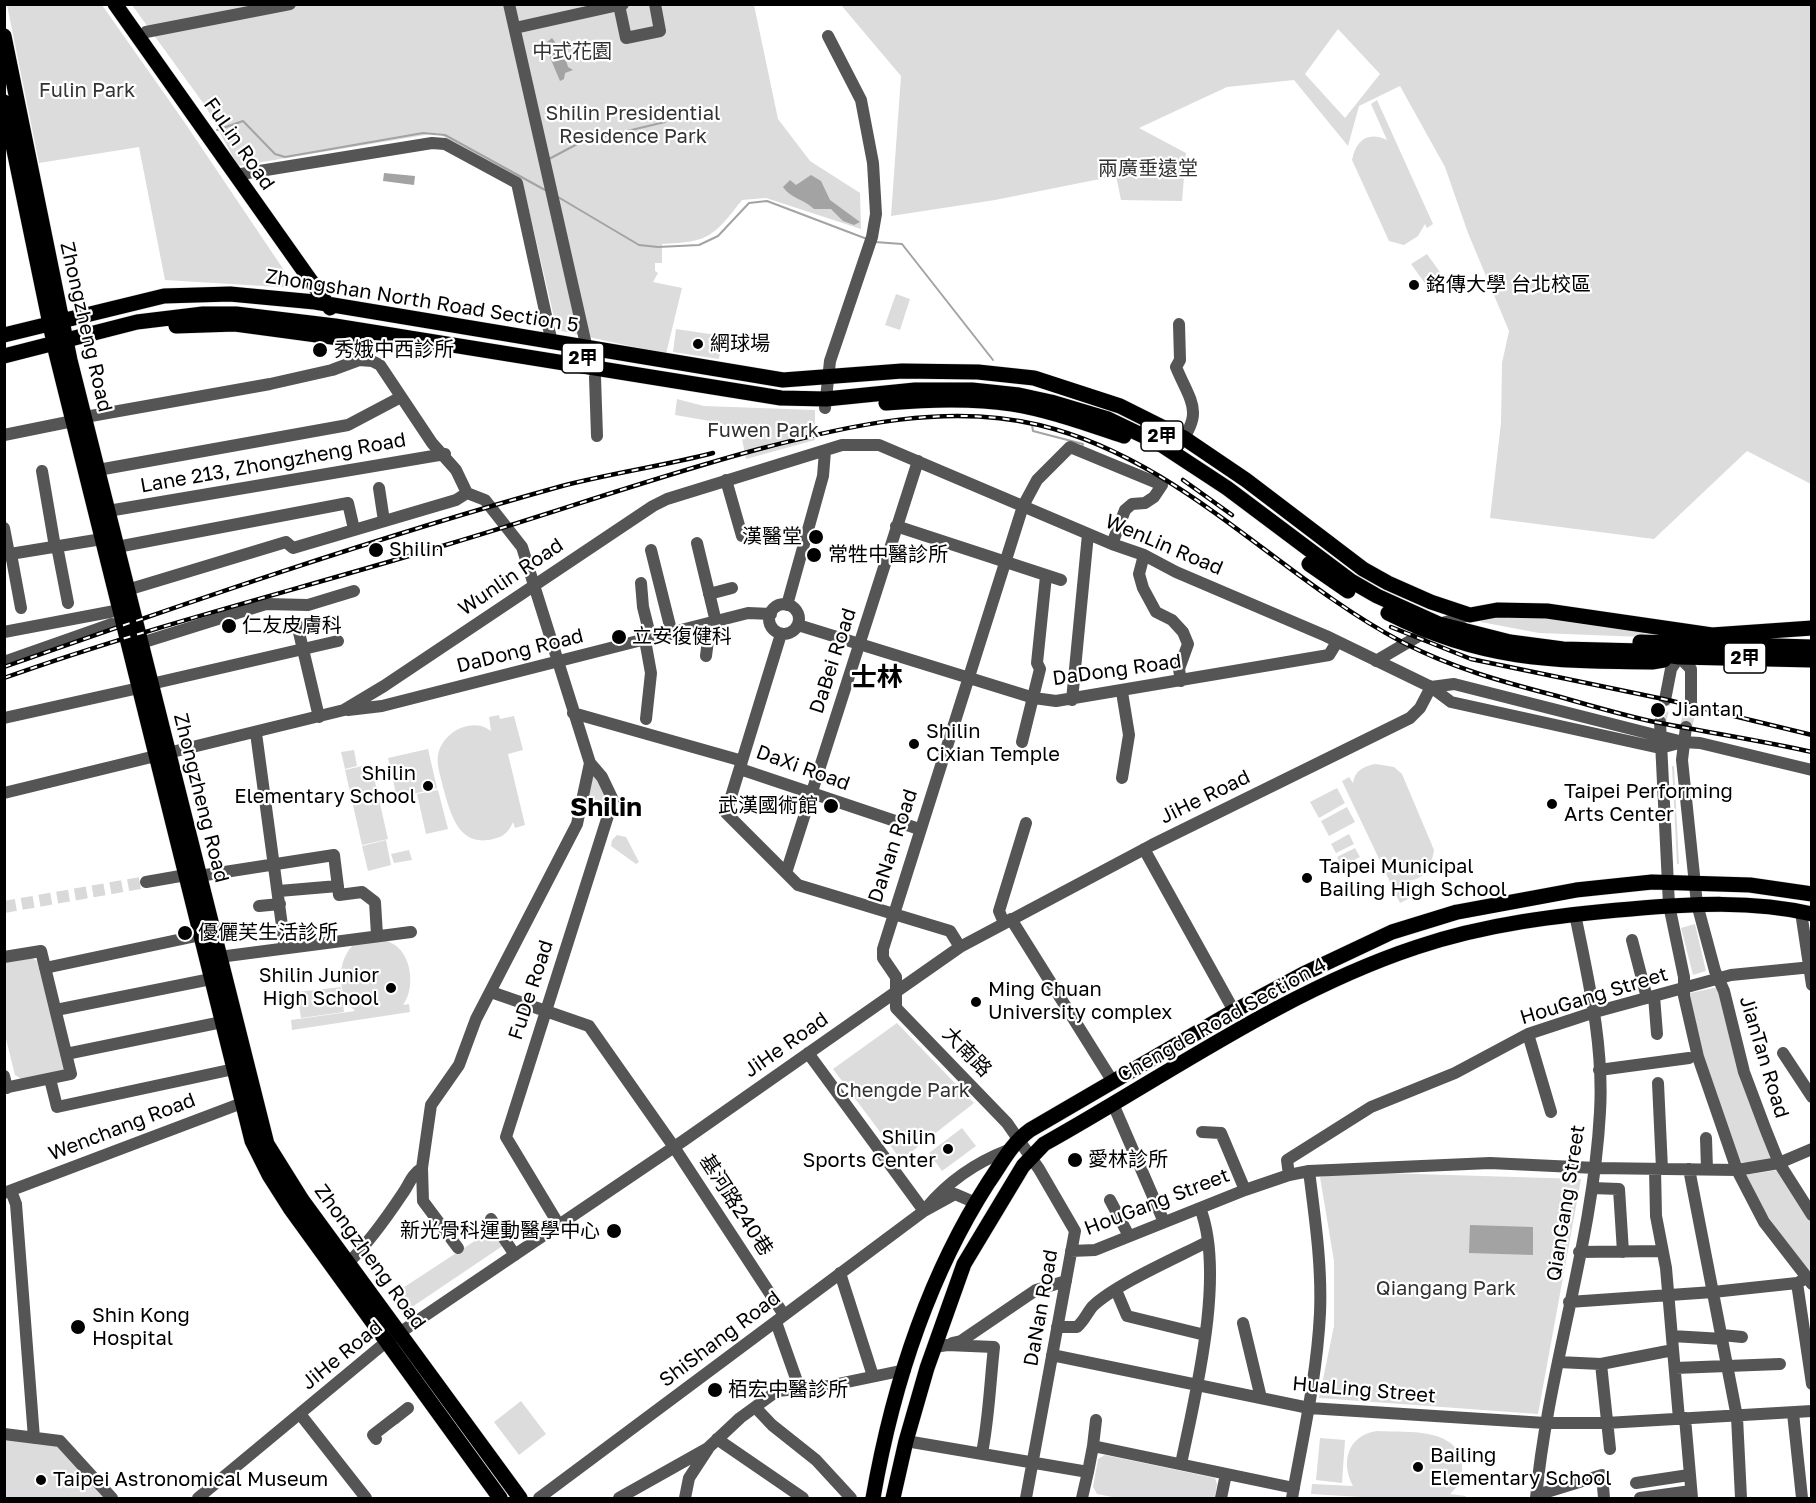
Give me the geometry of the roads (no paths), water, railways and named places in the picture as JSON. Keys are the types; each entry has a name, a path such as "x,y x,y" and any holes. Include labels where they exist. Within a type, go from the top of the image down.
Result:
{"main road":[{"name":"FuLin Road","path":"116,4 234,176 329,306"},
{"name":"Zhongzheng Road","path":"5,37 59,337"},
{"name":"Zhongzheng Road","path":"4,102 8,136 79,419 102,539 120,610 145,686 192,876 219,957 248,1100 252,1141 269,1175 386,1342 500,1498"},
{"name":"Zhongshan North Road Section 5","path":"4,356 164,296 230,294 329,306 429,338 526,362 595,377 780,407 827,394 878,375 978,372 1034,378 1120,405 1246,480 1363,569 1431,602 1470,615 1497,610 1547,611 1679,644 1812,660"},
{"path":"329,306 344,329"},
{"name":"Zhongshan North Road Section 5","path":"4,346 137,322 203,314 267,317 827,394"},
{"name":"Zhongshan North Road Section 5","path":"4,335 59,337"},
{"name":"Zhongshan North Road Section 5","path":"4,366 59,337"},
{"name":"Zhongshan North Road Section 5","path":"429,338 552,344 783,380 827,394"},
{"name":"Zhongshan North Road Section 5","path":"526,362 781,398 915,390 972,390 1030,403 1125,437 1179,466 1328,579 1374,606 1438,625 1505,654 1553,661 1652,662 1679,644 1734,634 1812,628"},
{"name":"Zhongzheng Road","path":"79,419 98,471 141,643 145,686"},
{"name":"Zhongshan North Road Section 5","path":"1182,442 1352,573 1420,609 1438,625 1564,640 1812,647"},
{"name":"Zhongzheng Road","path":"192,876 201,934 234,1069 267,1144 278,1164 348,1263 520,1498"},
{"name":"Chengde Road Section 4","path":"873,1498 879,1463 905,1371 936,1278 951,1245 1008,1150 1019,1138 1234,1011 1303,974 1392,932 1457,912 1576,890 1668,882 1750,885 1812,894"},
{"name":"Chengde Road Section 4","path":"893,1498 906,1441 941,1346 964,1264 1031,1156 1044,1144 1279,1010 1383,959 1454,936 1575,914 1669,905 1730,904 1806,913"}],"street":[{"path":"146,32 290,4"},
{"path":"509,4 587,349"},
{"path":"515,28 621,5 626,38 660,31 655,4"},
{"path":"827,394 830,361 871,240 875,190 861,100 828,36"},
{"path":"234,176 398,146 445,144 517,183 552,344"},
{"path":"1179,324 1180,360 1176,368 1195,417 1182,442"},
{"path":"344,329 350,349 358,360"},
{"path":"4,435 270,384 332,370 358,360 372,361 383,370 432,443 444,454 468,493 456,500 293,548 286,542 127,590"},
{"path":"595,377 597,436"},
{"path":"98,471 348,424 401,397"},
{"name":"WenLin Road","path":"825,451 846,444 868,443 918,461 1112,544 1144,555 1176,573 1337,642 1431,687"},
{"name":"DaNan Road","path":"895,992 896,976 883,958 892,913 1023,506 1036,480 1070,447 1162,485 1154,497 1145,503 1132,504 1125,510 1112,544"},
{"path":"787,605 822,476 825,451"},
{"name":"Wunlin Road","path":"162,756 344,710 653,506 667,499 726,480 825,451"},
{"name":"Lane 213, Zhongzheng Road","path":"108,511 444,454"},
{"name":"DaBei Road","path":"786,873 918,461"},
{"path":"42,471 68,603"},
{"path":"726,480 742,536"},
{"path":"379,488 384,521"},
{"name":"FuDe Road","path":"468,493 485,500 522,547 590,763 602,777 613,800 506,1137 559,1225"},
{"path":"117,547 348,503 354,530"},
{"path":"896,526 1061,580"},
{"path":"4,528 21,608"},
{"path":"1072,700 1088,534"},
{"path":"8,554 102,539"},
{"path":"697,543 709,594 710,623 706,656"},
{"path":"651,550 672,634"},
{"path":"1144,555 1138,574 1143,588 1156,612 1172,620 1183,632 1188,644 1179,669 1181,681"},
{"path":"1022,741 1040,669 1036,663 1046,576"},
{"path":"641,582 651,673 645,726"},
{"path":"709,594 732,588"},
{"path":"141,643 266,604 308,605 354,591"},
{"path":"787,605 797,612 798,624 793,631 781,634 771,626 771,614 776,607 787,605"},
{"path":"4,632 120,610"},
{"name":"DaDong Road","path":"344,710 382,706 748,613 771,614"},
{"path":"1376,662 1438,625 1470,615"},
{"path":"4,662 112,624"},
{"path":"297,624 319,717"},
{"name":"DaDong Road","path":"798,624 1034,698 1072,700 1329,655 1337,642"},
{"path":"781,634 726,813 798,885 950,931 960,947"},
{"path":"4,718 338,640"},
{"path":"1665,700 1679,644"},
{"path":"1679,644 1691,669 1691,705"},
{"path":"1431,687 1454,684 1683,742 1700,743 1812,770"},
{"name":"JiHe Road","path":"198,1498 386,1342 674,1147 960,947 1144,849 1410,718 1420,708 1431,687"},
{"path":"1122,692 1130,735 1122,778"},
{"name":"DaXi Road","path":"573,713 645,726 738,760 743,770 919,829"},
{"path":"1686,728 1682,760 1696,904"},
{"path":"256,733 276,865 285,948"},
{"path":"1660,735 1669,905 1685,988 1684,996 1698,1057 1737,1170 1764,1222 1805,1282 1812,1383"},
{"path":"4,794 162,756"},
{"name":"FuDe Road","path":"422,1168 431,1105 459,1065 476,1019 577,824 590,763"},
{"path":"1026,823 999,911 1008,921 1113,1082"},
{"path":"1144,849 1234,1011"},
{"path":"146,882 334,855 339,895 362,892 375,902 377,935"},
{"path":"259,906 280,898 338,886"},
{"name":"JianTan Road","path":"1696,904 1744,1072 1779,1163 1812,1215"},
{"path":"1806,913 1812,985"},
{"name":"QianGang Street","path":"1537,1497 1545,1423 1596,1168 1600,1110 1595,1012 1575,914"},
{"path":"219,957 411,932"},
{"path":"45,968 201,934"},
{"path":"1632,940 1650,997 1657,1034"},
{"path":"4,957 41,951 71,1074 5,1084"},
{"name":"HouGang Street","path":"1289,1175 1287,1160 1371,1107 1455,1073 1528,1034 1595,1012 1719,979 1809,967"},
{"path":"56,1010 211,979"},
{"name":"基河路240巷","path":"491,992 589,1026 674,1147 780,1318 799,1387"},
{"name":"大南路","path":"895,992 896,1008 1019,1138"},
{"path":"66,1054 222,1022"},
{"path":"1528,1034 1551,1112"},
{"path":"808,1053 924,1211"},
{"path":"1783,1053 1812,1097"},
{"path":"1599,1070 1689,1058"},
{"path":"50,1079 57,1107 234,1069"},
{"path":"1640,1498 1692,1495 1656,1216 1658,1083"},
{"name":"Wenchang Road","path":"8,1192 248,1100"},
{"path":"1113,1104 1164,1222"},
{"path":"1202,1132 1221,1133 1245,1190"},
{"name":"DaNan Road","path":"1019,1138 1075,1231 1026,1498"},
{"path":"1706,1138 1707,1170"},
{"name":"HouGang Street","path":"1071,1251 1095,1250 1245,1190 1289,1175 1309,1171 1490,1162 1596,1168 1737,1170 1779,1163 1812,1149"},
{"path":"924,1211 939,1192 987,1158 1008,1150"},
{"path":"348,1263 405,1191 413,1173 422,1168 423,1201 458,1248"},
{"path":"1689,1170 1729,1366 1737,1417 1741,1498"},
{"path":"1093,1446 1226,1474 1293,1493 1308,1408 1320,1314 1320,1250 1309,1171"},
{"path":"1592,1188 1618,1189 1623,1252"},
{"path":"8,1192 16,1204 34,1438"},
{"path":"924,1211 955,1194 976,1203"},
{"path":"1110,1200 1128,1236"},
{"path":"1181,1464 1197,1386 1210,1287 1207,1242 1200,1208"},
{"name":"ShiShang Road","path":"539,1498 924,1211"},
{"path":"491,1219 515,1255"},
{"path":"1057,1327 1077,1328 1087,1318 1091,1307 1116,1290 1207,1242"},
{"path":"1579,1252 1662,1251"},
{"path":"840,1273 873,1376"},
{"path":"941,1346 961,1341 1036,1290 1065,1281"},
{"path":"1569,1302 1713,1292 1805,1282"},
{"path":"1116,1290 1126,1316 1205,1335"},
{"path":"1244,1323 1261,1398"},
{"path":"1672,1336 1742,1337"},
{"path":"941,1346 994,1347 987,1402 990,1412 982,1453"},
{"path":"1558,1362 1601,1364 1673,1350"},
{"name":"HuaLing Street","path":"1052,1355 1308,1408 1545,1423 1737,1417 1812,1411"},
{"path":"1601,1364 1610,1449"},
{"path":"1675,1368 1780,1364"},
{"path":"619,1498 713,1443 777,1391 799,1387 828,1386 905,1371"},
{"path":"755,1407 772,1425 816,1460 851,1498"},
{"path":"376,1439 373,1435 408,1408"},
{"path":"1793,1413 1802,1498"},
{"path":"300,1414 366,1498"},
{"path":"1083,1498 1096,1420"},
{"path":"4,1434 60,1441 67,1446 112,1498"},
{"path":"906,1441 1088,1472"},
{"path":"685,1498 689,1478 713,1443"},
{"path":"713,1443 803,1498"},
{"path":"1221,1498 1226,1474"},
{"path":"1537,1497 1602,1475 1604,1498"},
{"path":"1636,1483 1689,1475"}],"waterway":[{"path":"217,130 243,121 275,154 285,157 423,133 445,135 545,190"},
{"path":"549,159 581,142 665,122"},
{"path":"558,197 639,245 658,247 699,245 718,236 749,203 767,201 867,239"},
{"path":"875,242 902,244 993,360"},
{"path":"1032,425 1033,431 1083,444 1082,447"}],"tunnel":[{"path":"1660,722 1665,700"},
{"path":"1686,727 1691,705"},
{"path":"4,907 146,882"}],"railway":[{"path":"4,678 114,641 393,561 684,470 763,448 865,425 900,420 969,416 1039,425 1090,441 1138,464 1183,491 1356,615 1402,642 1459,667 1497,680 1650,721 1812,752"},
{"path":"4,667 212,595 422,527 562,486 713,453"},
{"path":"1183,480 1232,515"},
{"path":"1391,627 1471,659 1668,700 1812,735"}],"place":[{"name":"銘傳大學 台北校區","path":"1414,285"},
{"name":"網球場","path":"698,344"},
{"name":"秀娥中西診所","path":"320,350"},
{"name":"漢醫堂","path":"816,537"},
{"name":"Shilin","path":"376,550"},
{"name":"常牲中醫診所","path":"814,555"},
{"name":"仁友皮膚科","path":"229,626"},
{"name":"立安復健科","path":"619,637"},
{"name":"Jiantan","path":"1658,710"},
{"name":"Shilin Cixian Temple","path":"914,744"},
{"name":"Shilin Elementary School","path":"428,786"},
{"name":"Taipei Performing Arts Center","path":"1552,804"},
{"name":"武漢國術館","path":"831,806"},
{"name":"Taipei Municipal Bailing High School","path":"1307,878"},
{"name":"優儷芙生活診所","path":"185,933"},
{"name":"Shilin Junior High School","path":"391,988"},
{"name":"Ming Chuan University complex","path":"976,1002"},
{"name":"Shilin Sports Center","path":"948,1149"},
{"name":"愛林診所","path":"1075,1160"},
{"name":"新光骨科運動醫學中心","path":"614,1231"},
{"name":"Shin Kong Hospital","path":"78,1327"},
{"name":"栢宏中醫診所","path":"715,1390"},
{"name":"Bailing Elementary School","path":"1418,1467"},
{"name":"Taipei Astronomical Museum","path":"41,1480"}],"district":[{"name":"士林","path":"877,678"},
{"name":"Shilin","path":"606,808"}],"park label":[{"name":"中式花園","path":"572,52"},
{"name":"Fulin Park","path":"87,91"},
{"name":"Shilin Presidential Residence Park","path":"633,126"},
{"name":"兩廣垂遠堂","path":"1148,169"},
{"name":"Fuwen Park","path":"763,431"},
{"name":"Chengde Park","path":"903,1091"},
{"name":"Qiangang Park","path":"1446,1289"}]}
